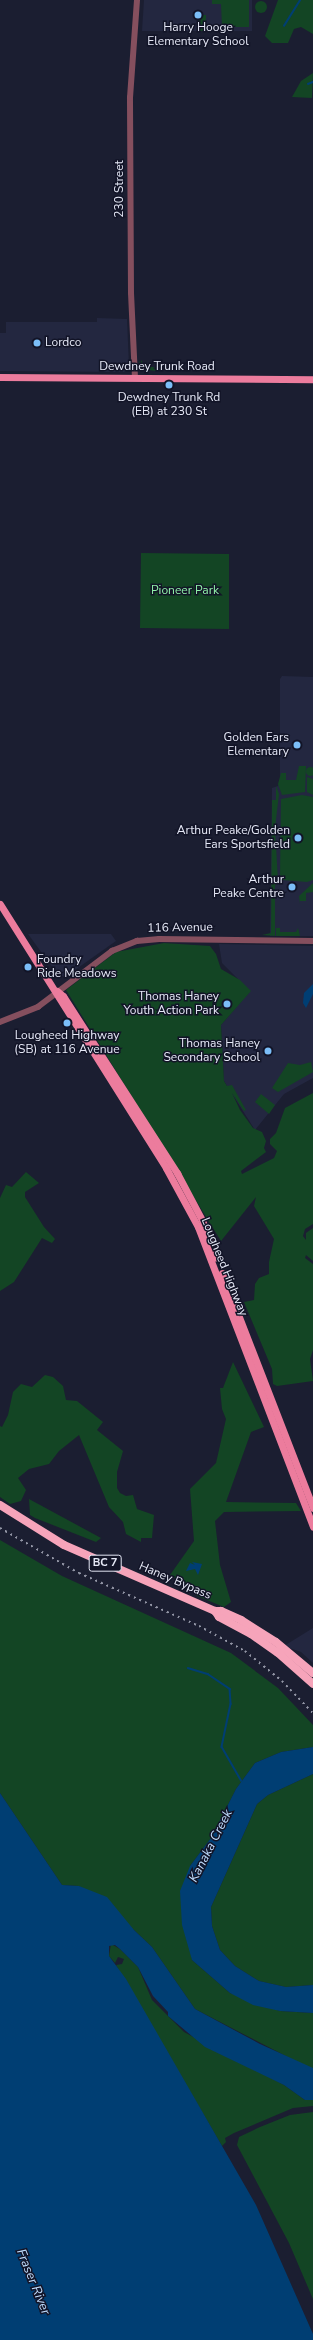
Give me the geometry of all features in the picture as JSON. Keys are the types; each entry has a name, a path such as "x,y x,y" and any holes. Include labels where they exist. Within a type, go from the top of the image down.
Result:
{"highway":[{"name":"Haney Bypass","path":"0,1505 64,1544 215,1611 221,1611 255,1629 276,1642 313,1673"},
{"name":"Haney Bypass","path":"215,1611 219,1617 251,1634 276,1652 313,1684"}],"main road":[{"name":"Dewdney Trunk Road","path":"0,377 313,379"},
{"name":"Lougheed Highway","path":"0,904 57,991 63,996 161,1148 202,1220 313,1508"},
{"name":"Lougheed Highway","path":"57,991 58,1000 166,1168 198,1227 313,1527"}],"street":[{"name":"230 Street","path":"135,378 131,293 130,98 137,0"},
{"name":"116 Avenue","path":"0,1022 32,1011 112,951 143,940 313,941"}],"shaded area":[{"name":"Harry Hooge Elementary School","path":"144,0 252,0 252,31 142,31"},
{"path":"97,318 127,319 129,366 124,372 0,371 0,333 6,333 6,322 97,322"},
{"path":"282,676 313,677 313,936 270,936 272,788 278,786 280,781 280,679"},
{"path":"28,934 111,934 116,941 65,977 58,975"},
{"name":"Thomas Haney Secondary School","path":"219,944 313,946 313,1078 284,1094 255,1130 224,1081 221,1025 250,991 222,963"},
{"path":"313,1628 313,1663 301,1652 284,1646"}],"green space":[{"path":"212,0 249,0 249,27 222,27 221,4 212,4"},
{"path":"278,0 313,0 313,34 301,27 294,29 288,43 272,43 265,36"},
{"path":"263,1 266,2 266,12 259,13 256,12 255,5 256,2"},
{"path":"198,15 206,15 206,31 198,31"},
{"path":"313,73 312,98 292,97 301,81"},
{"path":"139,360 142,368 145,368 141,365 141,360 145,367 155,367 153,368 157,371 140,369"},
{"name":"Pioneer Park","path":"141,553 229,554 229,629 140,628"},
{"path":"299,766 306,766 305,792 282,795 278,784 281,773 286,773 286,780 296,780"},
{"path":"308,767 312,767 314,771 312,775 308,775 306,773 306,769"},
{"path":"307,777 313,779 313,795 307,792"},
{"path":"276,786 279,794 275,828 278,881 275,886 275,936 262,935 271,933 272,800 276,800"},
{"name":"Arthur Peake/Golden Ears Sportsfield","path":"302,795 313,797 313,880 307,882 283,880 280,877 281,799"},
{"path":"313,883 313,892 306,893 306,901 300,901 300,904 299,896"},
{"path":"276,928 280,928 280,932 296,932 298,928 300,936 276,936"},
{"path":"164,943 210,946 216,954 221,969 240,980 251,991 221,1025 224,1081 227,1086 232,1085 246,1110 244,1111 232,1093 240,1110 253,1128 262,1132 266,1141 264,1148 266,1152 241,1171 242,1174 274,1158 277,1151 270,1144 270,1139 276,1133 285,1108 313,1093 313,1224 305,1229 303,1236 306,1240 306,1233 313,1228 313,1261 306,1255 305,1258 313,1264 313,1350 310,1359 313,1381 277,1386 273,1384 272,1369 244,1302 254,1300 255,1284 259,1278 269,1274 269,1262 274,1239 254,1206 256,1197 221,1241 66,990 116,952"},
{"path":"311,1062 313,1072 278,1092 272,1088 288,1063 300,1065"},
{"path":"261,1094 275,1105 269,1114 255,1102"},
{"path":"26,1172 39,1183 25,1192 25,1197 44,1227 55,1239 52,1243 42,1238 14,1282 0,1291 0,1198 6,1185 12,1187"},
{"path":"233,1362 264,1427 251,1432 226,1502 296,1503 301,1511 224,1512 215,1521 220,1565 231,1602 224,1607 197,1596 188,1587 170,1575 194,1541 190,1489 216,1463 226,1419 222,1409 220,1388 223,1388"},
{"path":"45,1375 53,1377 63,1386 66,1400 77,1401 103,1422 97,1430 123,1451 117,1472 117,1488 120,1493 126,1496 133,1495 137,1509 154,1515 152,1538 141,1538 141,1542 126,1534 123,1522 109,1507 79,1435 59,1451 49,1464 29,1469 18,1478 26,1490 21,1501 10,1504 0,1497 0,1426 2,1427 8,1415 13,1392 21,1384 32,1387"},
{"path":"29,1499 101,1538 96,1542 35,1518 30,1515"},
{"path":"0,1540 62,1576 231,1653 278,1688 313,1725 313,1747 281,1752 255,1763 236,1789 211,1838 190,1866 192,1960 230,1993 280,2011 313,2013 313,2073 307,2067 195,2009 152,1947 134,1930 79,1886 62,1885 0,1793"},
{"path":"313,1774 313,1985 286,1987 259,1981 235,1966 220,1950 212,1926 211,1907 257,1804 268,1795"},
{"path":"111,1944 120,1949 138,1967 152,2000 184,2032 284,2085 305,2100 313,2100 313,2106 293,2108 234,2133 225,2138 226,2142 222,2146 116,1965 122,1964 124,1959 118,1957 115,1963 109,1956"},
{"path":"313,2112 313,2299 289,2243 237,2145 239,2137 260,2127 290,2115"}],"water":[{"path":"313,984 313,994 306,1008 303,1003 304,993"},
{"path":"192,1562 202,1564 198,1575 195,1569 186,1571 190,1563 195,1565"},
{"name":"Kanaka Creek","path":"313,1747 313,1774 268,1795 257,1804 211,1907 212,1926 220,1950 235,1966 259,1981 286,1987 313,1985 313,2013 280,2011 253,2005 230,1993 192,1960 182,1925 180,1891 190,1866 211,1838 236,1789 255,1763 281,1752"},
{"name":"Fraser River","path":"0,1793 62,1885 79,1886 107,1897 134,1930 152,1947 195,2009 260,2044 313,2068 313,2100 305,2100 284,2085 205,2047 168,2016 168,2012 153,1996 138,1967 115,1945 109,1946 109,1956 126,1979 256,2205 313,2334 313,2340 0,2340"}],"waterway":[{"path":"284,26 300,0"},
{"path":"308,84 313,82"},
{"path":"188,1668 208,1674 230,1689 231,1704 222,1747 242,1781"}],"railway":[{"path":"0,1528 79,1573 199,1626 245,1651 282,1681 313,1713"}],"place":[{"name":"Harry Hooge Elementary School","path":"198,15"},
{"name":"Lordco","path":"37,343"},
{"name":"Dewdney Trunk Rd (EB) at 230 St","path":"169,385"},
{"name":"Golden Ears Elementary","path":"297,745"},
{"name":"Arthur Peake/Golden Ears Sportsfield","path":"298,838"},
{"name":"Arthur Peake Centre","path":"292,887"},
{"name":"Foundry Ride Meadows","path":"28,967"},
{"name":"Thomas Haney Youth Action Park","path":"227,1004"},
{"name":"Lougheed Highway (SB) at 116 Avenue","path":"67,1023"},
{"name":"Thomas Haney Secondary School","path":"268,1051"}]}
